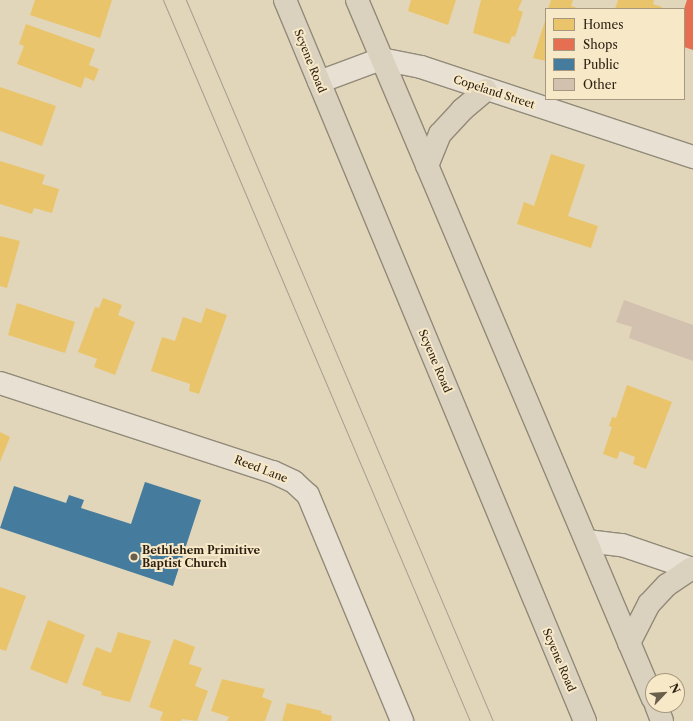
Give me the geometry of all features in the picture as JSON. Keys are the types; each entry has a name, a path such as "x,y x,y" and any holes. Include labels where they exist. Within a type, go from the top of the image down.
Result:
{"main road":[{"name":"Scyene Road","path":"285,0 585,721"},
{"path":"357,0 645,680"},
{"path":"427,166 440,134 462,110 486,90"},
{"path":"629,643 649,604 667,585 692,568"}],"street":[{"path":"318,82 381,59"},
{"name":"Copeland Street","path":"381,59 421,68 693,157"},
{"name":"Reed Lane","path":"0,383 273,472 294,482 308,495 402,721"},
{"path":"587,541 622,545 692,568"}],"building: Homes":[{"path":"35,0 112,0 100,38 30,15"},
{"path":"411,0 456,0 448,25 408,11"},
{"path":"481,0 522,0 518,10 523,12 515,37 512,36 509,44 473,33"},
{"path":"551,0 573,0 571,6 578,8 548,8"},
{"path":"618,0 654,0 653,4 662,7 662,8 615,8"},
{"path":"545,21 545,61 533,58"},
{"path":"26,24 95,49 89,65 99,69 94,81 85,77 81,88 17,64 24,46 19,44"},
{"path":"0,87 56,106 42,146 0,131"},
{"path":"551,154 585,165 568,216 598,226 591,248 517,224 524,202 534,206"},
{"path":"0,161 45,175 42,184 59,189 52,213 34,208 32,214 0,204"},
{"path":"0,236 20,241 7,288 0,286"},
{"path":"103,298 122,305 118,315 135,322 115,375 94,367 97,359 78,352 95,307 99,308"},
{"path":"17,303 75,322 65,353 8,335"},
{"path":"206,308 227,315 199,394 189,391 190,384 151,371 162,337 175,341 183,317 201,323"},
{"path":"627,385 672,402 646,469 633,464 635,457 620,451 617,459 603,454 612,427 609,426 612,417 616,418"},
{"path":"0,432 10,437 0,462"},
{"path":"0,587 26,596 6,651 0,649"},
{"path":"48,620 85,635 67,684 30,669"},
{"path":"118,632 151,641 130,702 101,695 102,692 82,685 96,647 111,653"},
{"path":"174,639 195,647 189,664 202,668 195,686 208,691 197,721 182,719 181,721 163,721 160,720 163,712 149,707"},
{"path":"222,679 265,689 262,697 272,701 265,721 227,721 229,717 211,711"},
{"path":"287,703 322,711 321,713 332,716 331,721 282,721"}],"building: Shops":[{"path":"687,0 693,0 693,50 685,47 684,8"}],"building: Public":[{"name":"Bethlehem Primitive Baptist Church","path":"145,482 201,500 173,586 0,528 14,486 66,503 69,495 84,500 81,508 131,524"}],"building: Other":[{"path":"624,300 693,325 693,361 629,338 632,327 616,322"}],"tram line":[{"path":"163,0 470,721"},
{"path":"186,0 493,721"}],"place":[{"name":"Bethlehem Primitive Baptist Church","path":"134,557"}]}
